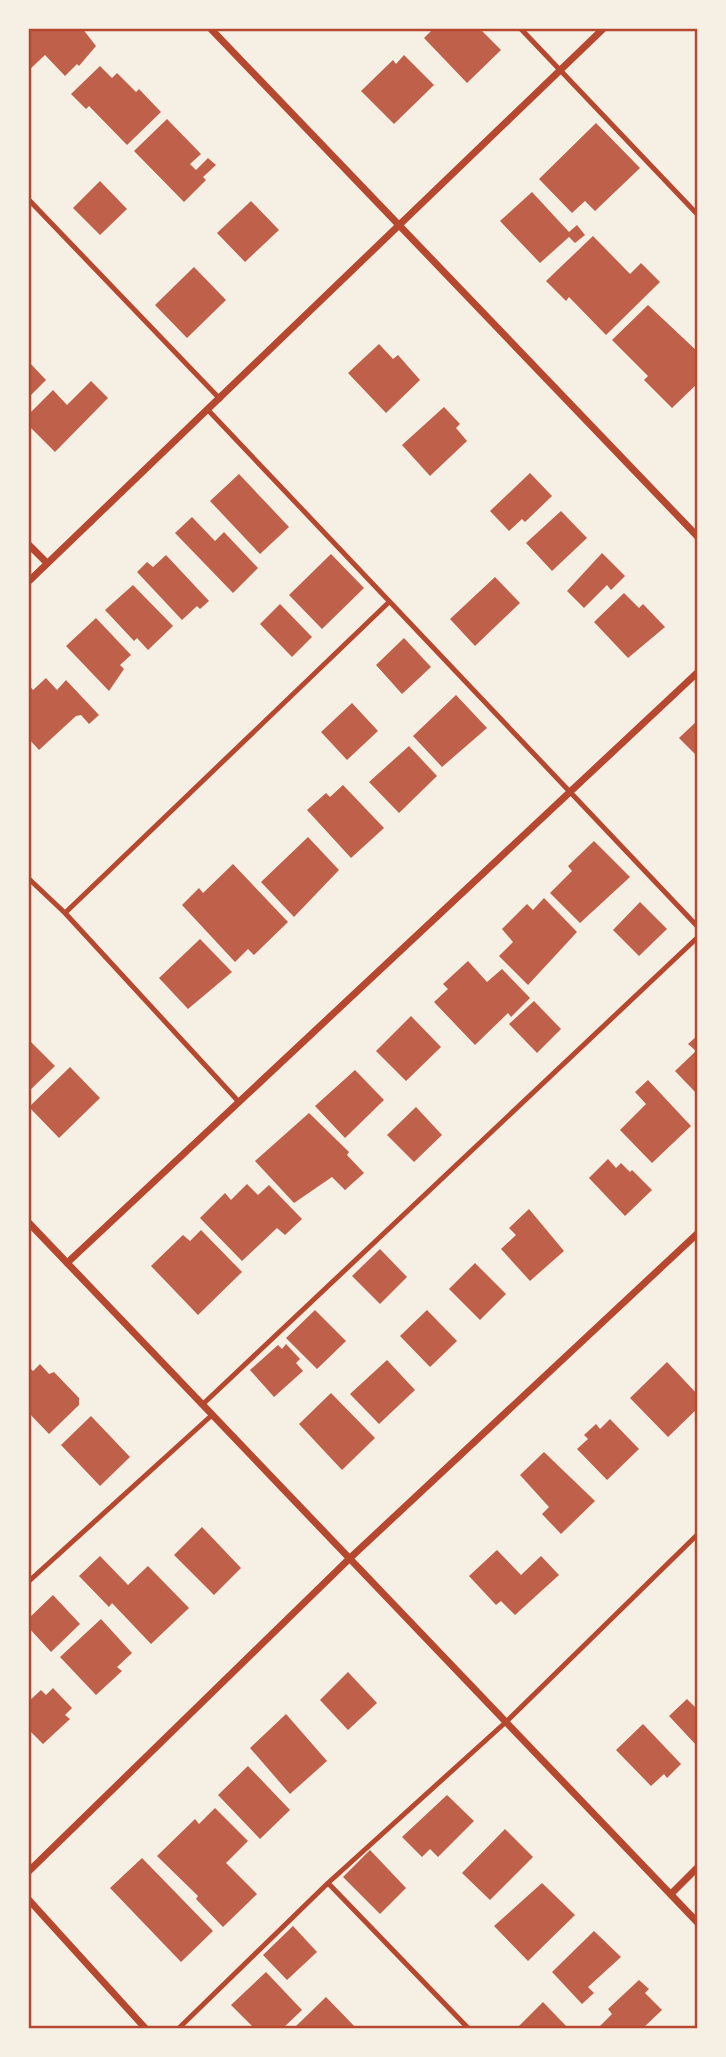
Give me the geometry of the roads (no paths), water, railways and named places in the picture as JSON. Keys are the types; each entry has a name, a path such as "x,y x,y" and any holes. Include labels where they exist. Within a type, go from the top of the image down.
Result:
{"street":[{"path":"210,28 698,537"},
{"path":"28,582 604,28"},
{"path":"28,544 47,564"},
{"path":"67,1263 698,672"},
{"path":"28,1222 698,1923"},
{"path":"28,1872 349,1559 698,1233"},
{"path":"671,1894 698,1867"},
{"path":"28,1899 146,2029"}],"lane":[{"path":"520,28 698,215"},
{"path":"28,199 220,398"},
{"path":"208,411 698,927"},
{"path":"65,913 388,603"},
{"path":"28,878 65,913 239,1102"},
{"path":"202,1405 698,937"},
{"path":"29,1581 212,1415"},
{"path":"178,2029 328,1883 507,1721 698,1534"},
{"path":"328,1883 469,2029"}]}
